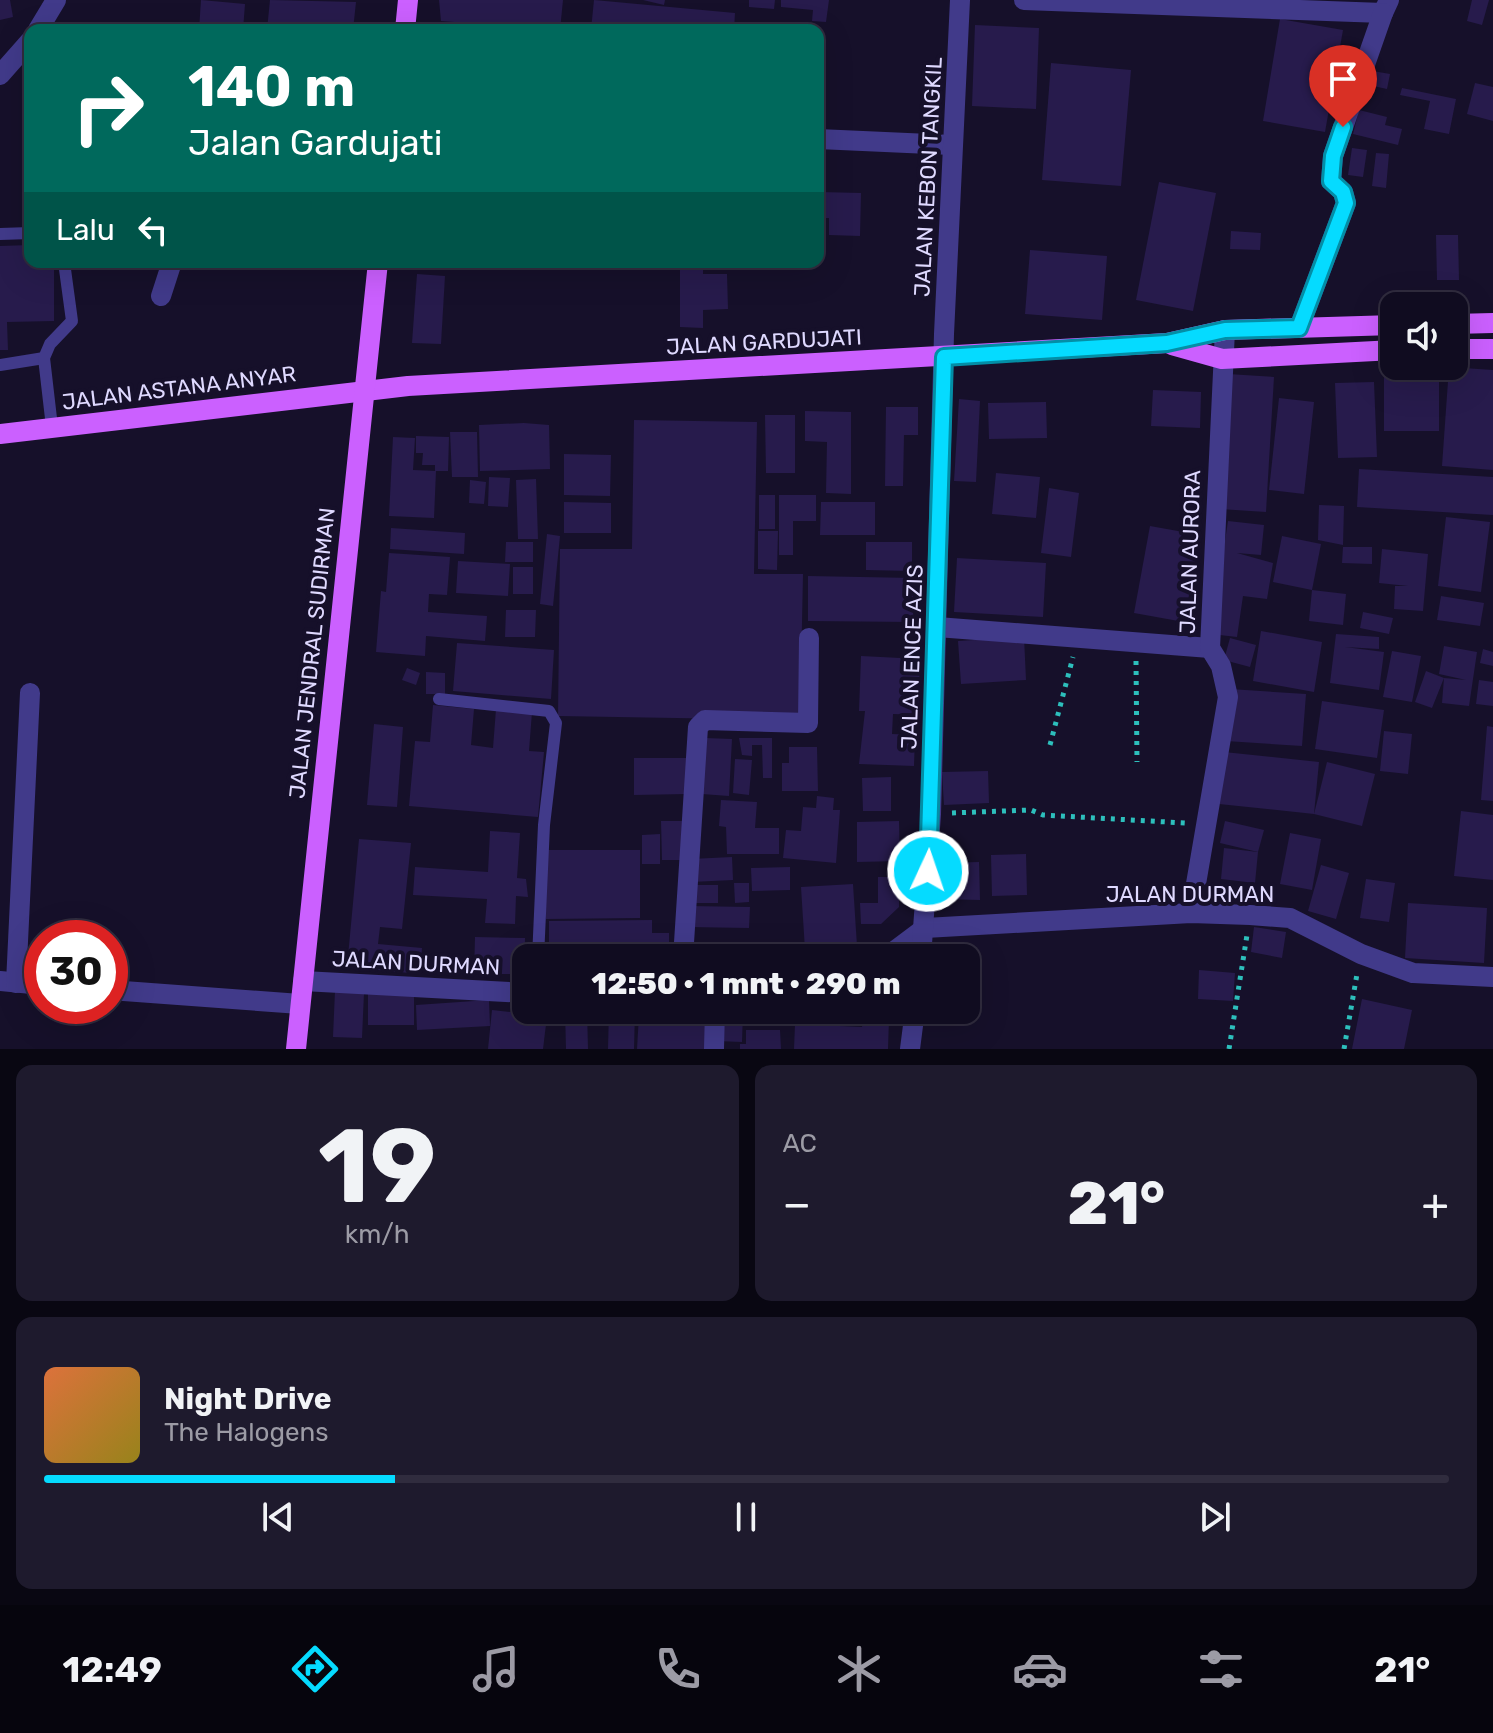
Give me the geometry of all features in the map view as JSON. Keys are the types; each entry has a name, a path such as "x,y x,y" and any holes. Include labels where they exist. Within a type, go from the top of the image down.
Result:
{"main road":[{"path":"406,24 408,0"},
{"name":"JALAN JENDRAL SUDIRMAN","path":"296,1049 377,268"},
{"path":"1468,324 1493,323"},
{"name":"JALAN GARDUJATI","path":"363,391 1167,343 1225,330 1380,325"},
{"name":"JALAN GARDUJATI","path":"1167,343 1222,359 1380,351"},
{"path":"1468,349 1493,349"},
{"name":"JALAN ASTANA ANYAR","path":"0,434 363,391"}],"street":[{"path":"42,24 56,0"},
{"name":"JALAN KEBON TANGKIL","path":"944,357 960,0"},
{"path":"1024,0 1386,6 1333,156 1331,181 1343,192 1346,203 1299,328"},
{"path":"0,75 24,48"},
{"path":"824,139 952,145"},
{"path":"161,296 170,268"},
{"name":"JALAN AURORA","path":"1191,913 1228,697 1221,666 1210,648 1225,330"},
{"name":"JALAN ENCE AZIS","path":"923,944 931,814 944,357"},
{"path":"937,627 1210,648"},
{"path":"684,944 698,727 705,720 808,723 809,638"},
{"path":"8,982 30,693"},
{"name":"JALAN DURMAN","path":"925,928 1191,913 1290,918 1361,954 1413,973 1493,977"},
{"path":"904,944 925,928"},
{"name":"JALAN DURMAN","path":"303,981 512,992"},
{"path":"128,991 300,1004"},
{"path":"714,1049 715,1024"},
{"path":"910,1049 913,1024"}],"lane":[{"path":"0,234 24,233"},
{"path":"52,427 44,358 50,344 72,321 65,268"},
{"path":"0,365 44,358"},
{"path":"439,699 549,711 556,723 544,825 539,944"}],"path":[{"path":"1050,745 1079,636"},
{"path":"1136,644 1137,762"},
{"path":"931,814 1031,810 1043,815 1206,825"},
{"path":"1229,1049 1250,915"},
{"path":"1344,1049 1361,954"}],"building":[{"path":"0,0 10,0 13,17 0,20"},
{"path":"201,0 245,4 243,24 199,24"},
{"path":"270,0 356,2 354,24 268,24"},
{"path":"439,0 563,0 561,24 441,21"},
{"path":"594,0 735,13 734,24 592,24"},
{"path":"643,0 665,0 664,5"},
{"path":"749,0 775,0 774,9 749,7"},
{"path":"781,0 829,0 826,22 812,21 813,10 781,7"},
{"path":"1472,0 1489,0 1482,25 1467,21"},
{"path":"1280,19 1343,30 1325,132 1263,121"},
{"path":"975,25 1039,28 1036,109 972,106"},
{"path":"1051,63 1131,70 1121,186 1042,180"},
{"path":"1367,70 1390,74 1387,89 1364,84"},
{"path":"1475,83 1493,87 1493,121 1467,114"},
{"path":"1402,88 1456,99 1449,134 1424,129 1430,101 1400,95"},
{"path":"1359,110 1387,117 1385,125 1402,129 1398,145 1353,134"},
{"path":"1352,148 1367,150 1363,177 1348,175"},
{"path":"1376,153 1389,154 1386,188 1372,186"},
{"path":"1159,182 1216,193 1193,311 1136,300"},
{"path":"824,192 861,193 860,236 829,235 829,218 824,218"},
{"path":"1231,231 1261,233 1260,250 1230,249"},
{"path":"1436,235 1458,235 1459,280 1437,280"},
{"path":"24,245 24,268 54,268 54,321 7,322 8,350 0,350 0,246"},
{"path":"1030,250 1107,256 1102,320 1025,314"},
{"path":"680,268 703,268 703,274 727,274 728,309 703,310 703,328 680,327"},
{"path":"417,274 445,276 441,344 412,343"},
{"path":"1468,368 1493,370 1493,470 1442,466 1448,380 1468,380"},
{"path":"1228,374 1274,377 1266,512 1220,509"},
{"path":"1384,380 1439,380 1439,431 1384,431"},
{"path":"1374,382 1377,457 1338,458 1335,383"},
{"path":"1153,390 1201,392 1200,428 1151,426"},
{"path":"1279,398 1314,402 1304,494 1269,490"},
{"path":"959,399 980,401 976,482 954,481"},
{"path":"1046,402 1047,438 989,439 988,403"},
{"path":"886,407 918,407 918,435 904,435 903,486 885,486"},
{"path":"805,411 851,412 851,494 826,493 827,442 805,441"},
{"path":"765,415 795,415 795,473 766,473"},
{"path":"634,420 757,422 754,574 803,574 800,720 558,716 560,549 632,549"},
{"path":"479,425 549,425 550,469 480,471"},
{"path":"450,432 477,432 478,477 452,477"},
{"path":"416,436 449,437 448,471 435,471 435,465 422,465 423,453 416,453"},
{"path":"393,437 415,438 413,470 436,471 434,518 389,516"},
{"path":"564,454 611,455 610,496 564,495"},
{"path":"1359,469 1493,477 1493,515 1357,507"},
{"path":"996,473 1040,477 1036,518 992,514"},
{"path":"489,477 510,478 508,507 488,506"},
{"path":"536,479 538,539 518,539 516,480"},
{"path":"470,480 486,482 484,504 469,503"},
{"path":"1049,488 1079,493 1071,557 1041,553"},
{"path":"759,495 775,495 775,529 759,529"},
{"path":"779,495 816,495 816,521 793,521 793,555 779,555"},
{"path":"564,502 611,503 611,533 564,533"},
{"path":"821,502 875,502 875,535 820,535"},
{"path":"1319,505 1344,506 1343,545 1318,540"},
{"path":"1446,517 1490,522 1481,592 1438,586"},
{"path":"1228,521 1264,525 1261,555 1237,553 1273,563 1267,599 1243,596 1237,637 1211,634"},
{"path":"1150,526 1200,535 1184,622 1134,613"},
{"path":"391,528 465,533 464,554 390,549"},
{"path":"758,531 778,531 777,570 758,569"},
{"path":"547,534 560,536 553,606 540,604"},
{"path":"1282,536 1321,544 1312,590 1273,582"},
{"path":"506,542 533,542 533,562 505,562"},
{"path":"866,542 912,542 912,571 866,570"},
{"path":"1343,547 1372,547 1372,564 1342,563"},
{"path":"1382,549 1428,554 1423,611 1394,609 1395,586 1408,586 1379,583"},
{"path":"389,553 450,557 447,595 429,594 428,612 487,616 485,641 426,636 425,656 376,652 381,591 386,592"},
{"path":"957,558 1046,563 1043,617 954,612"},
{"path":"458,561 510,564 508,596 456,593"},
{"path":"513,567 533,567 533,594 513,594"},
{"path":"808,576 914,578 913,622 808,621"},
{"path":"1312,590 1346,594 1343,625 1309,621"},
{"path":"1441,596 1484,603 1480,626 1437,620"},
{"path":"506,610 536,610 535,637 505,637"},
{"path":"1363,612 1393,618 1389,634 1360,628"},
{"path":"1261,631 1322,642 1314,692 1253,681"},
{"path":"1336,634 1379,637 1379,649 1345,647 1384,652 1379,690 1330,683"},
{"path":"1024,637 1026,680 961,684 958,641"},
{"path":"1230,638 1256,645 1250,667 1224,660"},
{"path":"457,643 554,650 551,699 453,691"},
{"path":"1444,646 1477,652 1469,706 1442,703 1444,678 1466,680 1439,674"},
{"path":"1483,649 1493,652 1493,666 1480,663"},
{"path":"1392,651 1421,656 1412,702 1383,697"},
{"path":"861,656 920,659 918,715 893,714 892,734 915,735 914,766 859,764 865,711 859,711"},
{"path":"407,668 420,673 416,685 402,680"},
{"path":"1426,671 1444,678 1432,708 1415,702"},
{"path":"426,672 445,673 445,694 426,694"},
{"path":"1479,680 1493,682 1493,706 1476,704"},
{"path":"1230,689 1306,694 1302,746 1226,741"},
{"path":"1322,701 1384,710 1377,758 1315,749"},
{"path":"433,705 474,709 471,745 493,748 496,709 532,712 529,751 544,752 538,817 409,806 415,741 430,742"},
{"path":"374,724 403,727 397,807 367,805"},
{"path":"1487,726 1493,727 1493,801 1481,800"},
{"path":"1384,731 1412,734 1408,774 1380,771"},
{"path":"705,738 732,739 729,796 702,794"},
{"path":"739,738 772,738 772,778 763,778 762,745 752,745 752,756 742,755"},
{"path":"789,747 817,747 818,791 782,791 782,763 789,763"},
{"path":"1224,752 1319,762 1314,814 1219,804"},
{"path":"634,758 687,758 687,794 634,795"},
{"path":"735,759 752,760 749,795 733,793"},
{"path":"1327,762 1375,774 1362,826 1314,814"},
{"path":"988,771 989,803 944,805 942,772"},
{"path":"891,777 891,811 863,811 862,778"},
{"path":"817,796 834,798 833,810 840,810 836,863 783,858 786,830 801,831 803,807 816,808"},
{"path":"721,800 757,802 755,828 779,828 779,854 727,854 726,827 719,826"},
{"path":"1461,811 1493,815 1493,880 1454,876"},
{"path":"661,821 683,821 683,860 662,860"},
{"path":"899,821 900,861 857,862 857,822"},
{"path":"1225,821 1264,830 1258,852 1220,843"},
{"path":"490,831 520,833 517,878 526,879 528,897 516,896 515,924 485,923 487,899 413,895 415,867 488,872"},
{"path":"1290,833 1321,839 1312,890 1280,884"},
{"path":"660,834 660,864 642,864 642,835"},
{"path":"359,839 411,843 402,929 380,927 378,944 422,948 420,974 347,967"},
{"path":"1224,848 1258,852 1255,883 1221,879"},
{"path":"546,850 640,850 640,918 546,919"},
{"path":"1026,854 1027,895 992,896 991,855"},
{"path":"732,857 733,880 691,882 691,859"},
{"path":"979,862 980,900 940,899 939,863"},
{"path":"1321,865 1349,873 1336,919 1308,911"},
{"path":"790,867 790,890 752,891 751,868"},
{"path":"878,877 899,877 899,907 881,924 861,924 860,903 878,903"},
{"path":"1366,879 1395,883 1389,922 1360,918"},
{"path":"734,883 749,883 749,902 735,903"},
{"path":"853,884 857,944 805,944 801,887"},
{"path":"690,885 718,885 718,903 690,903"},
{"path":"1408,903 1487,908 1484,963 1405,958"},
{"path":"688,906 750,907 749,928 688,927"},
{"path":"652,920 652,933 669,933 669,944 549,944 549,921"},
{"path":"1254,927 1286,932 1282,958 1251,952"},
{"path":"475,937 525,938 525,944 512,944 512,974 474,974"},
{"path":"1199,970 1235,973 1233,1001 1198,999"},
{"path":"335,991 364,993 362,1038 333,1037"},
{"path":"368,994 414,994 414,1025 368,1025"},
{"path":"1362,999 1412,1010 1404,1049 1352,1049"},
{"path":"489,1000 490,1026 417,1030 416,1005"},
{"path":"492,1010 512,1012 512,1024 546,1024 543,1049 488,1049"},
{"path":"565,1024 587,1024 588,1049 566,1049"},
{"path":"609,1024 635,1024 634,1049 608,1049"},
{"path":"638,1024 714,1024 712,1049 637,1049"},
{"path":"717,1024 743,1024 742,1042 716,1041"},
{"path":"795,1024 862,1027 862,1024 889,1024 888,1049 794,1049"},
{"path":"746,1030 780,1030 781,1049 740,1049 740,1044 746,1044"}],"route":[{"path":"928,871 944,357 1167,343 1225,330 1299,328 1346,203 1343,192 1331,181 1333,156 1343,127"}]}
